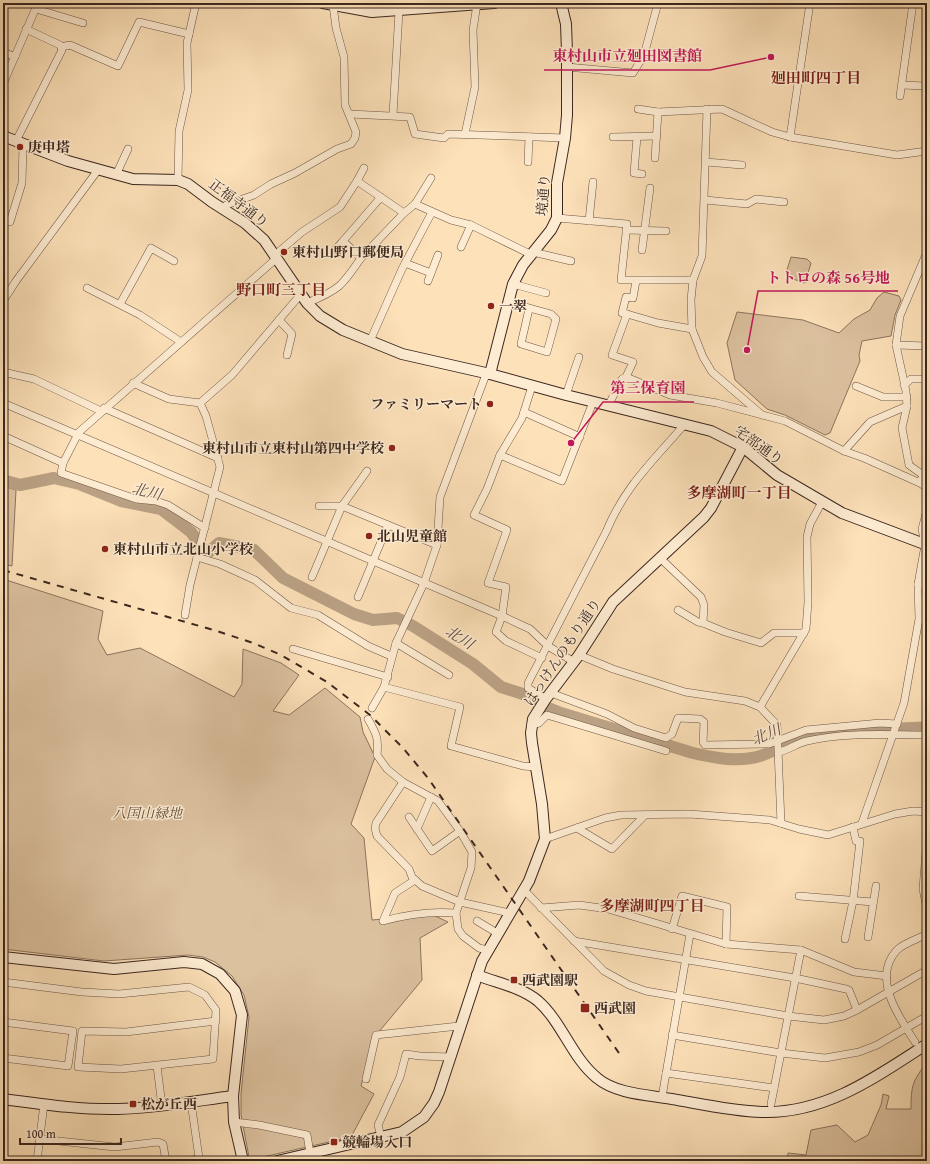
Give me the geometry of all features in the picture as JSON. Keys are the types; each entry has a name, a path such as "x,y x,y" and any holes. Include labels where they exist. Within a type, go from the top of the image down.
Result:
{"street":[{"path":"178,180 179,131 188,90 187,43 196,3"},
{"path":"327,4 372,12 494,3"},
{"name":"境通り","path":"490,374 513,284 531,253 551,230 557,218 557,184 565,138 567,67 566,24 561,3"},
{"path":"567,67 633,73 644,55 658,3"},
{"path":"790,137 810,3"},
{"path":"900,96 913,3"},
{"path":"224,209 226,205 254,195 271,184 295,173 337,149 351,144 355,138 356,132 350,114 345,105 344,57 336,28 327,4"},
{"path":"465,134 475,87 473,30 477,4"},
{"path":"3,84 37,6 83,23"},
{"path":"393,115 399,11"},
{"path":"61,47 70,44 118,66 140,22 189,34"},
{"path":"26,29 60,45 61,47"},
{"path":"10,222 22,183 20,143 62,50 61,47"},
{"path":"3,52 14,57"},
{"path":"902,85 925,86"},
{"path":"638,109 658,112 722,109 772,132 790,137 897,155 927,151"},
{"path":"707,109 702,256 693,280 691,300 692,329 703,357 712,372 762,415"},
{"path":"655,158 658,112"},
{"path":"350,114 410,117 415,134 444,138 448,134 565,138"},
{"name":"正福寺通り","path":"3,136 68,161 133,180 178,180 192,187 245,222 264,240 307,303 320,316 337,327 402,354 490,374"},
{"path":"613,137 657,136"},
{"path":"528,162 529,137"},
{"path":"637,137 634,173 642,174"},
{"path":"116,175 128,150"},
{"path":"706,162 742,165"},
{"path":"204,531 168,505 156,501 136,499 61,473 63,463 77,435 103,410 182,342 302,232 340,207 364,168"},
{"path":"3,301 16,280 98,170"},
{"path":"307,303 331,293 340,287 361,258 404,213 415,204 431,178"},
{"path":"357,180 404,213"},
{"path":"589,221 593,182"},
{"path":"642,250 650,188"},
{"path":"335,250 381,197"},
{"path":"705,200 747,204 756,199 768,203 784,202"},
{"path":"415,204 451,220 471,225 531,253 571,261"},
{"path":"370,341 405,264 432,212"},
{"path":"557,218 627,224 620,280 693,280"},
{"path":"461,247 471,225"},
{"path":"626,230 666,231"},
{"path":"343,241 361,258"},
{"path":"120,304 151,248 174,261"},
{"path":"920,483 923,475 909,465 902,428 907,406 896,344 900,316 927,252"},
{"path":"405,264 430,277 438,255"},
{"path":"636,281 633,298 626,297 622,313 658,323 692,329"},
{"path":"513,284 546,293"},
{"path":"87,288 140,315 182,342"},
{"path":"133,383 169,399 200,403 232,375 300,294"},
{"path":"508,302 551,314 556,319 547,352 521,344 529,308"},
{"path":"608,406 622,379 626,377 632,362 612,355 627,314"},
{"path":"279,320 292,334 287,354"},
{"path":"896,344 927,346"},
{"path":"566,395 579,357"},
{"path":"3,372 34,379 103,410 218,458"},
{"path":"372,708 384,687 388,677 391,656 396,643 424,583 437,545 440,496 485,377 490,374"},
{"name":"宅部通り","path":"490,374 608,406 711,431 742,447 777,475 842,513 926,545"},
{"path":"626,377 670,395 716,402 785,421 844,451 864,458 920,483 927,488"},
{"path":"904,385 911,379 927,380"},
{"path":"532,386 524,412 500,455 487,489 474,515 507,530 488,583 506,587 502,616 496,632 506,641 542,658"},
{"path":"856,386 883,398 906,398"},
{"path":"500,455 562,481 593,402"},
{"path":"3,403 502,616 530,629 548,646 577,659 685,692 745,701 760,707 777,725 781,823"},
{"path":"185,615 198,554 220,467 206,416 200,403"},
{"path":"844,451 870,422 907,406"},
{"path":"524,412 580,437"},
{"path":"684,424 642,472 617,508 528,683 528,688 545,700 607,714 634,728 666,738 672,734 677,719 681,717 702,720 704,724 703,742 705,745 769,744 778,747 826,738 893,734 927,734"},
{"path":"3,436 63,463"},
{"name":"はっけんのもり通り","path":"277,1161 381,1138 408,1129 428,1113 437,1096 459,1026 487,950 529,881 545,838 542,804 532,744 531,725 545,700 577,659 613,602 696,526 711,508 742,447"},
{"path":"312,577 342,506 367,471"},
{"path":"760,707 804,633 808,602 807,537 810,524 822,502"},
{"path":"319,506 342,506 437,545"},
{"path":"862,823 904,703 919,619 918,584 926,545 922,529 927,510"},
{"path":"358,597 388,525"},
{"path":"198,554 255,580 291,608 318,614 368,646 391,656"},
{"path":"660,558 701,597 704,605 703,623"},
{"path":"918,584 927,587"},
{"path":"678,610 698,622 761,643 774,633 804,633"},
{"path":"396,643 449,675"},
{"path":"293,648 388,677"},
{"path":"384,687 460,707 451,746 523,766 536,768"},
{"path":"531,725 539,723 547,714 666,751"},
{"path":"368,719 379,744 377,755 387,769 403,782 438,801 460,831 472,852 471,868 456,913 458,929 463,936 479,948 487,950"},
{"path":"778,747 806,730 880,723 897,724"},
{"path":"403,782 376,823 375,828 377,836 409,869 415,880 429,889 460,902 510,913"},
{"path":"417,830 431,797"},
{"path":"545,838 611,816 689,814 781,823 799,829 828,835 862,823 896,814 913,811 927,812"},
{"path":"577,828 612,849 645,816"},
{"path":"409,818 432,851 460,831"},
{"path":"845,939 853,901 860,841 856,841 853,827"},
{"path":"927,838 923,889 927,909"},
{"path":"415,880 395,893 383,921 411,914 432,912 456,913"},
{"path":"868,937 876,886"},
{"path":"524,890 604,971 621,981 646,991 788,1016 824,1020 844,1016 857,1010 927,970"},
{"path":"672,929 682,896 727,907 726,944"},
{"path":"799,896 874,902"},
{"path":"542,908 565,905 593,907 726,944 801,950 854,972 886,976"},
{"path":"477,921 497,933"},
{"path":"662,1097 690,934"},
{"path":"915,1042 888,993 886,976 887,968 898,950 927,934"},
{"path":"574,941 795,978 846,989 849,990 857,1010"},
{"path":"771,1104 801,950"},
{"path":"3,957 114,969 184,962 202,964 220,974 235,991 242,1015 233,1096 234,1122 243,1161"},
{"path":"477,975 522,991 538,1001 588,1070 602,1082 617,1088 662,1097 754,1112 772,1112 797,1109 837,1098 927,1044"},
{"path":"3,982 82,992 119,994 189,987 205,995 216,1010 216,1021 213,1059 121,1069 78,1067 82,1032 126,1032 216,1021"},
{"path":"672,1035 781,1053 825,1058 859,1052 877,1045 927,1016"},
{"path":"3,1022 72,1030 68,1066 3,1058"},
{"path":"366,1078 376,1035 459,1026"},
{"path":"381,1138 378,1125 400,1077 406,1054 450,1057"},
{"path":"157,1066 162,1106"},
{"path":"666,1073 774,1088"},
{"path":"3,1099 96,1109 162,1106 233,1096"},
{"path":"189,1161 199,1158 191,1102"},
{"path":"37,1161 44,1104"},
{"path":"234,1122 259,1124 307,1135 310,1153"},
{"path":"40,1139 115,1147 158,1142 163,1144 166,1161"}],"green space":[{"path":"791,257 807,259 811,263 805,283 787,277 786,273"},
{"path":"884,292 899,296 901,300 895,315 891,336 862,341 859,355 860,361 830,433 825,435 785,415 767,409 735,380 727,343 737,312 803,320 839,333 854,319 870,310 877,298"},
{"path":"3,486 16,490 12,566 3,564"},
{"name":"八国山緑地","path":"3,579 103,611 98,639 107,655 140,648 234,697 242,684 243,649 281,663 299,675 273,711 289,715 325,688 360,717 363,732 375,757 351,824 364,838 372,920 433,915 448,922 420,938 422,980 373,1039 361,1086 374,1094 351,1137 254,1159 249,1157 241,1115 241,1093 249,1017 244,995 232,976 215,962 203,957 188,955 104,961 3,949"},
{"path":"927,1062 927,1161 787,1161 788,1153 806,1155 811,1130 837,1125 855,1142 868,1135 881,1105 883,1094 889,1096 886,1109 911,1109 912,1088"}],"waterway":[{"name":"北川","path":"3,480 20,485 54,478 79,484 121,501 161,509 191,532 204,550 210,551 219,543 254,550 283,578 354,614 373,620 397,618 413,626 473,664 501,687 523,694 546,707 561,713 693,753 732,759 752,758 761,756 792,739 806,734 851,729 897,729 927,727"}],"railway":[{"path":"3,570 217,631 253,643 281,655 327,682 370,715 403,748 428,778 621,1056"}],"place":[{"name":"東村山市立廻田図書館","path":"771,57"},
{"name":"庚申塔","path":"20,147"},
{"name":"東村山野口郵便局","path":"284,252"},
{"name":"一翠","path":"491,306"},
{"name":"トトロの森 56号地","path":"747,350"},
{"name":"ファミリーマート","path":"490,404"},
{"name":"第三保育園","path":"571,443"},
{"name":"東村山市立東村山第四中学校","path":"392,448"},
{"name":"北山児童館","path":"369,536"},
{"name":"東村山市立北山小学校","path":"105,549"},
{"name":"西武園駅","path":"514,980"},
{"name":"西武園","path":"585,1008"},
{"name":"松が丘西","path":"133,1104"},
{"name":"競輪場入口","path":"334,1142"}],"district":[{"name":"廻田町四丁目","path":"816,77"},
{"name":"野口町三丁目","path":"281,289"},
{"name":"多摩湖町一丁目","path":"739,492"},
{"name":"多摩湖町四丁目","path":"652,905"}]}
